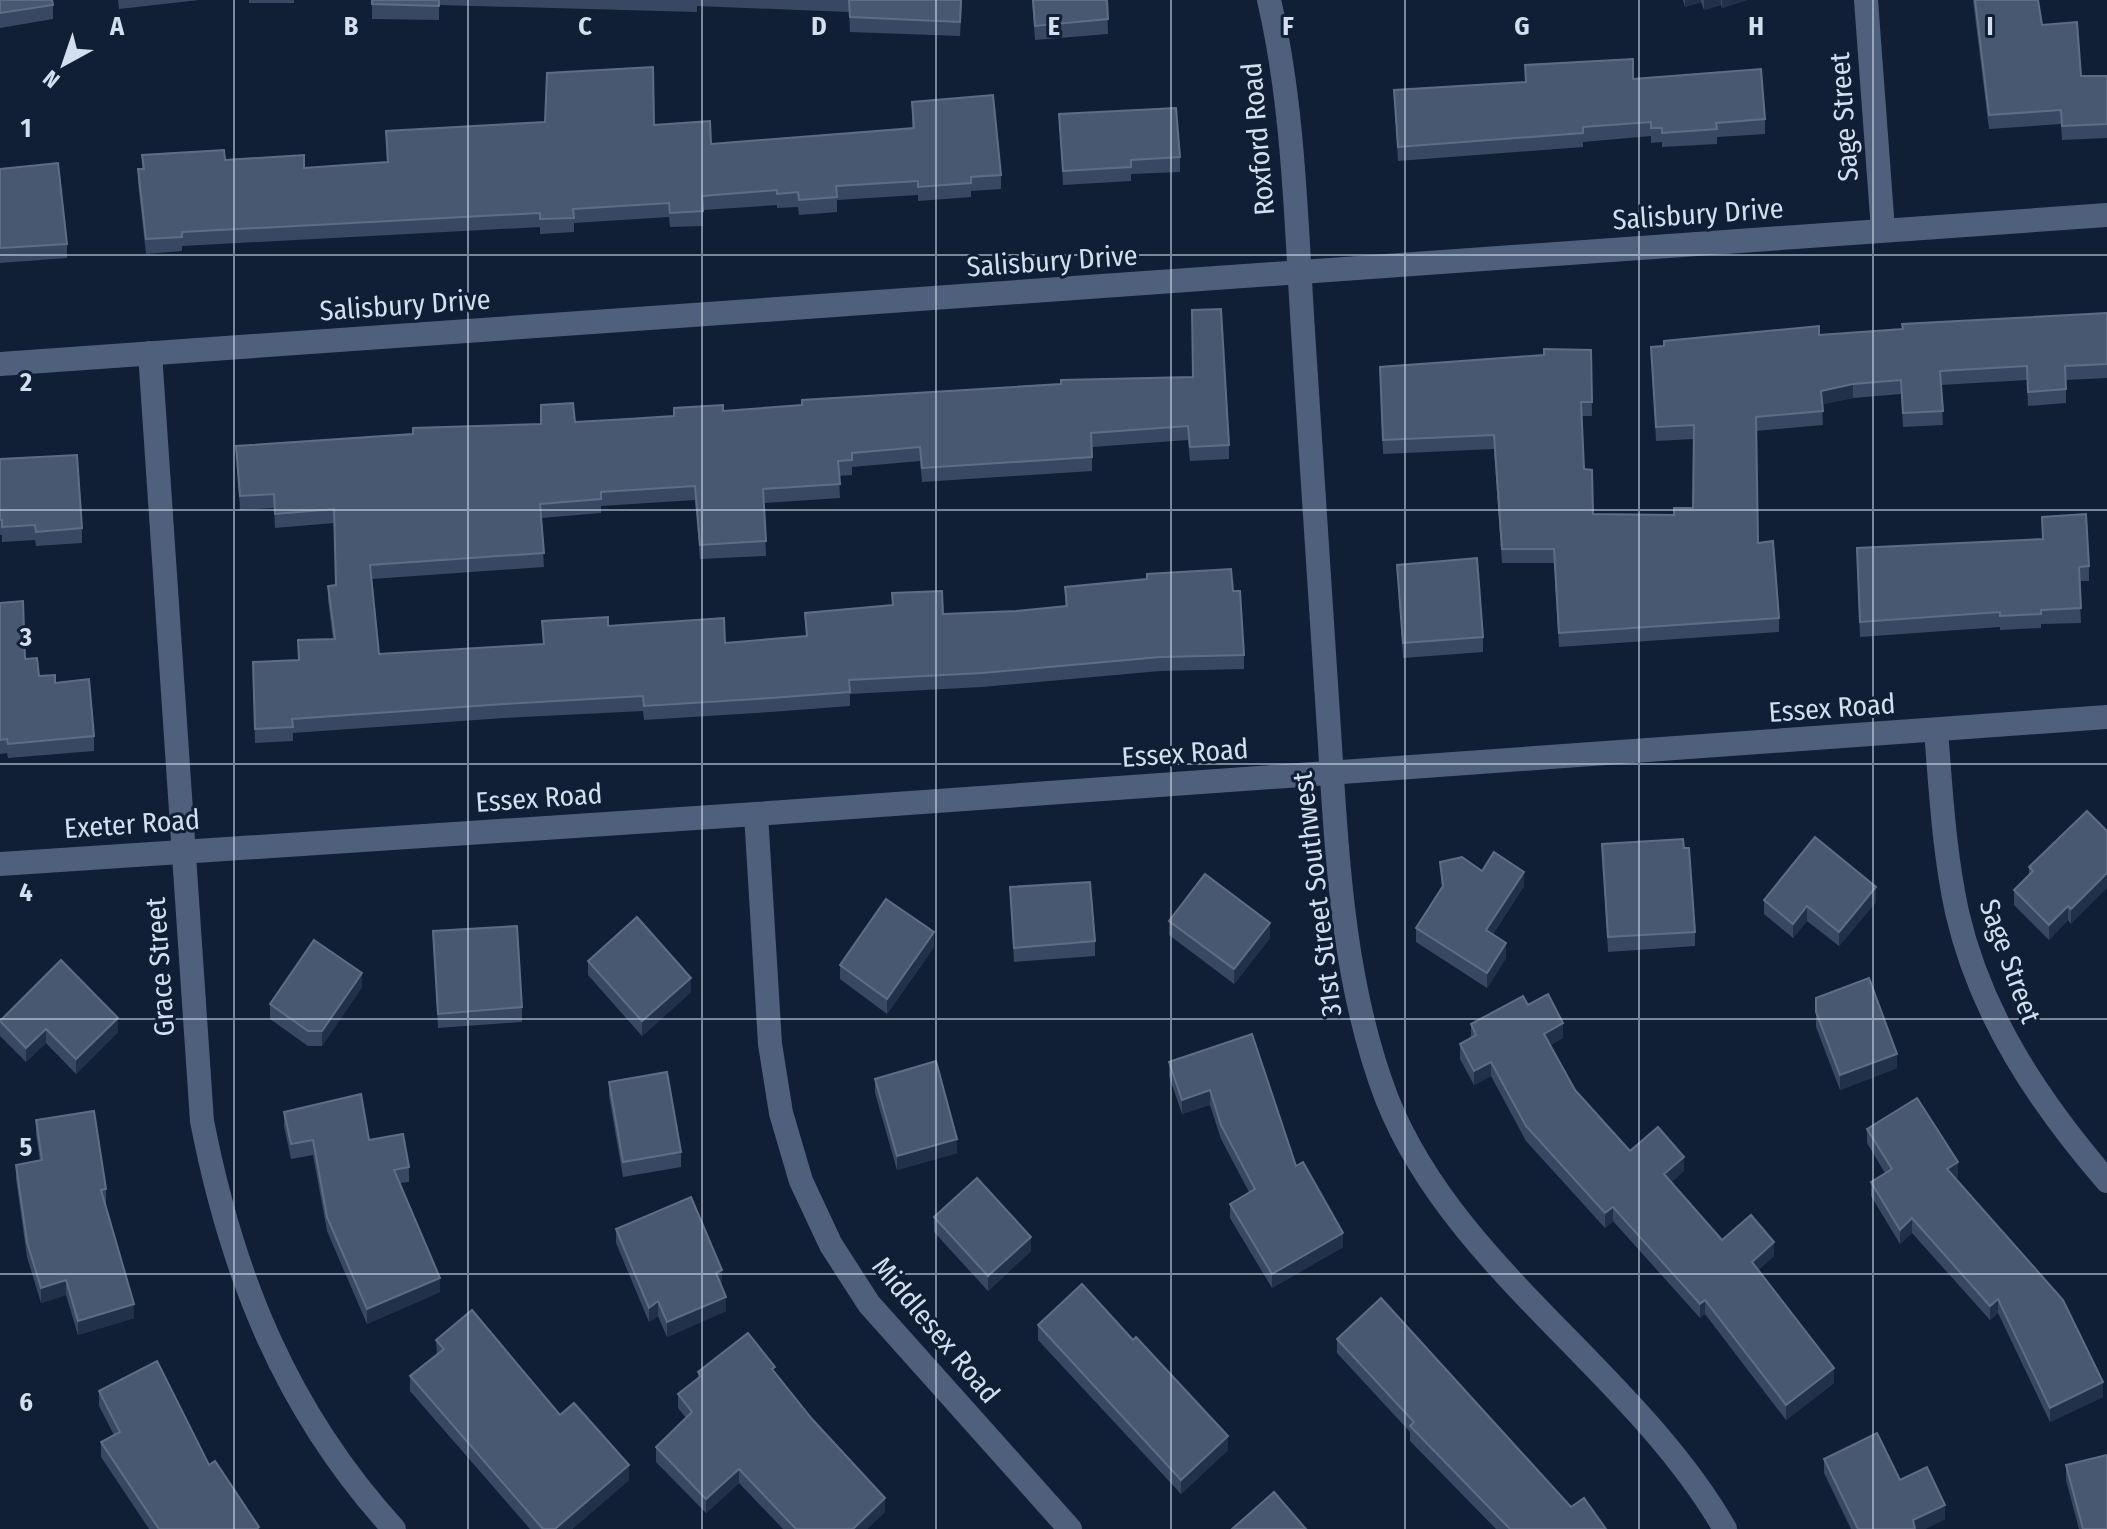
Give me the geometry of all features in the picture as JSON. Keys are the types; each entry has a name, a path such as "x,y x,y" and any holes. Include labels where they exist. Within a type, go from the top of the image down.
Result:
{"street":[{"name":"Roxford Road","path":"1269,0 1280,49 1300,274"},
{"name":"Sage Street","path":"1866,0 1883,230"},
{"name":"Salisbury Drive","path":"0,364 2107,215"},
{"name":"31st Street Southwest","path":"1300,274 1332,772 1349,961 1365,1032 1389,1102 1422,1167 1465,1227 1683,1464 1725,1529"},
{"name":"Grace Street","path":"150,353 202,1121 217,1197 248,1295 280,1365 318,1432 394,1529"},
{"name":"Essex Road","path":"268,845 756,814 2107,717"},
{"name":"Sage Street","path":"1936,731 1944,834 1953,887 1982,990 2017,1063 2063,1129 2107,1181"},
{"name":"Middlesex Road","path":"756,814 770,1044 781,1113 801,1181 831,1245 869,1304 1070,1529"},
{"name":"Exeter Road","path":"0,864 268,845"}],"building":[{"path":"0,0 52,0 53,5 0,13"},
{"path":"372,0 439,0 439,6 372,4"},
{"path":"849,0 961,0 960,22 850,17"},
{"path":"1033,0 1107,0 1108,19 1035,26"},
{"path":"1975,0 2038,0 2042,25 2077,22 2081,76 2107,76 2107,124 2062,126 2061,110 1989,115"},
{"path":"1633,59 1633,79 1761,69 1765,119 1716,123 1717,129 1662,133 1662,128 1651,128 1651,122 1583,127 1583,133 1398,147 1394,90 1526,82 1525,65"},
{"path":"653,67 654,125 710,121 711,144 914,128 912,102 993,95 1001,175 971,177 971,183 918,187 918,181 836,186 837,197 799,200 798,192 777,194 777,190 702,196 703,211 670,213 669,203 573,209 574,218 540,219 540,213 182,232 182,237 146,239 138,169 144,169 142,155 224,150 225,160 304,155 304,168 388,162 386,131 545,122 547,73"},
{"path":"1176,108 1180,157 1131,160 1131,167 1063,171 1059,114"},
{"path":"58,163 67,244 0,248 0,169"},
{"path":"1221,309 1229,445 1190,447 1188,426 1091,433 1092,457 922,468 920,447 852,453 852,460 838,461 840,484 763,489 766,541 700,545 695,486 601,492 601,499 540,504 544,553 370,565 379,654 544,644 542,621 608,617 608,626 724,618 725,643 807,636 805,613 893,605 892,593 942,591 943,614 1016,611 1067,606 1065,587 1147,579 1147,574 1231,569 1233,591 1240,591 1244,655 1160,657 982,673 849,680 850,692 771,698 644,706 643,696 504,704 292,719 293,727 255,729 253,662 299,660 298,640 335,639 328,586 336,585 334,509 275,514 274,494 240,496 236,446 413,434 413,428 541,424 541,405 573,403 575,422 674,416 674,408 723,405 723,411 802,405 802,400 1061,384 1061,380 1193,377 1192,310"},
{"path":"2107,313 2107,364 2065,366 2066,389 2028,392 2027,366 1940,371 1943,411 1903,413 1901,380 1853,384 1821,391 1823,411 1756,417 1758,543 1773,541 1779,618 1559,633 1554,549 1502,549 1494,435 1383,440 1380,367 1544,355 1544,349 1591,350 1592,402 1581,402 1584,469 1592,470 1593,514 1674,515 1674,508 1693,508 1694,425 1656,427 1651,347 1664,346 1664,341 1819,326 1819,335 1903,329 1902,324"},
{"path":"77,455 82,528 36,532 35,525 2,527 0,459"},
{"path":"2086,514 2089,566 2079,567 2081,608 2041,610 2041,614 2000,616 2000,612 1860,622 1857,548 2043,539 2042,517"},
{"path":"1477,558 1483,637 1403,643 1397,565"},
{"path":"23,601 25,659 37,658 39,676 55,675 55,683 89,679 94,736 8,744 7,739 0,740 0,603"},
{"path":"2087,811 2107,831 2107,873 2071,909 2068,906 2049,925 2014,890 2033,871 2029,867"},
{"path":"1815,837 1876,887 1839,932 1807,906 1793,924 1764,900"},
{"path":"1683,839 1684,848 1689,848 1695,932 1608,937 1602,844"},
{"path":"1494,852 1524,872 1486,930 1506,943 1487,973 1416,928 1443,886 1440,862 1462,857 1482,871"},
{"path":"1205,874 1270,923 1234,969 1169,921"},
{"path":"1090,882 1095,941 1014,948 1010,887"},
{"path":"886,899 934,932 887,999 840,965"},
{"path":"637,917 691,978 642,1021 588,961"},
{"path":"517,926 522,1007 438,1014 433,931"},
{"path":"314,940 362,973 322,1031 308,1031 270,1004"},
{"path":"61,960 118,1018 76,1059 46,1029 26,1048 0,1021"},
{"path":"1869,978 1897,1054 1840,1075 1816,1012 1816,998"},
{"path":"1548,994 1563,1023 1544,1034 1575,1090 1630,1151 1658,1127 1684,1157 1664,1174 1722,1240 1751,1215 1774,1242 1752,1262 1834,1368 1786,1405 1705,1300 1700,1304 1613,1207 1605,1213 1526,1126 1491,1062 1474,1071 1460,1044 1476,1035 1471,1024 1523,996 1528,1005"},
{"path":"1252,1034 1296,1166 1303,1162 1343,1233 1272,1274 1230,1204 1255,1189 1221,1125 1210,1090 1182,1100 1169,1062"},
{"path":"936,1061 957,1139 897,1156 875,1079"},
{"path":"667,1072 681,1152 623,1162 609,1082"},
{"path":"361,1094 369,1140 403,1134 409,1167 394,1170 440,1278 367,1309 327,1217 313,1140 291,1144 284,1112"},
{"path":"1917,1098 1958,1162 1947,1169 2063,1300 2103,1382 2050,1408 1998,1299 1990,1306 1912,1218 1900,1230 1871,1182 1892,1169 1867,1129"},
{"path":"94,1111 106,1189 101,1190 134,1304 78,1321 66,1280 41,1288 27,1242 16,1165 42,1160 36,1120"},
{"path":"977,1178 1031,1237 988,1276 934,1217"},
{"path":"691,1197 722,1270 716,1273 726,1297 667,1322 658,1301 649,1308 616,1229"},
{"path":"1082,1284 1228,1436 1181,1480 1038,1325"},
{"path":"1381,1298 1571,1507 1584,1498 1606,1529 1510,1529 1410,1426 1414,1422 1337,1339"},
{"path":"472,1310 560,1415 574,1403 629,1465 555,1529 543,1529 410,1376 444,1349 436,1340"},
{"path":"748,1333 812,1419 885,1498 853,1529 796,1529 739,1469 706,1499 656,1447 692,1412 678,1394 701,1376 698,1372"},
{"path":"157,1361 209,1465 215,1461 259,1527 257,1529 159,1529 101,1442 120,1432 99,1391"},
{"path":"1877,1433 1900,1480 1927,1467 1945,1505 1913,1520 1915,1529 1858,1529 1824,1459"},
{"path":"2107,1455 2107,1529 2083,1529 2066,1465"},
{"path":"1274,1492 1306,1529 1232,1529"}]}
